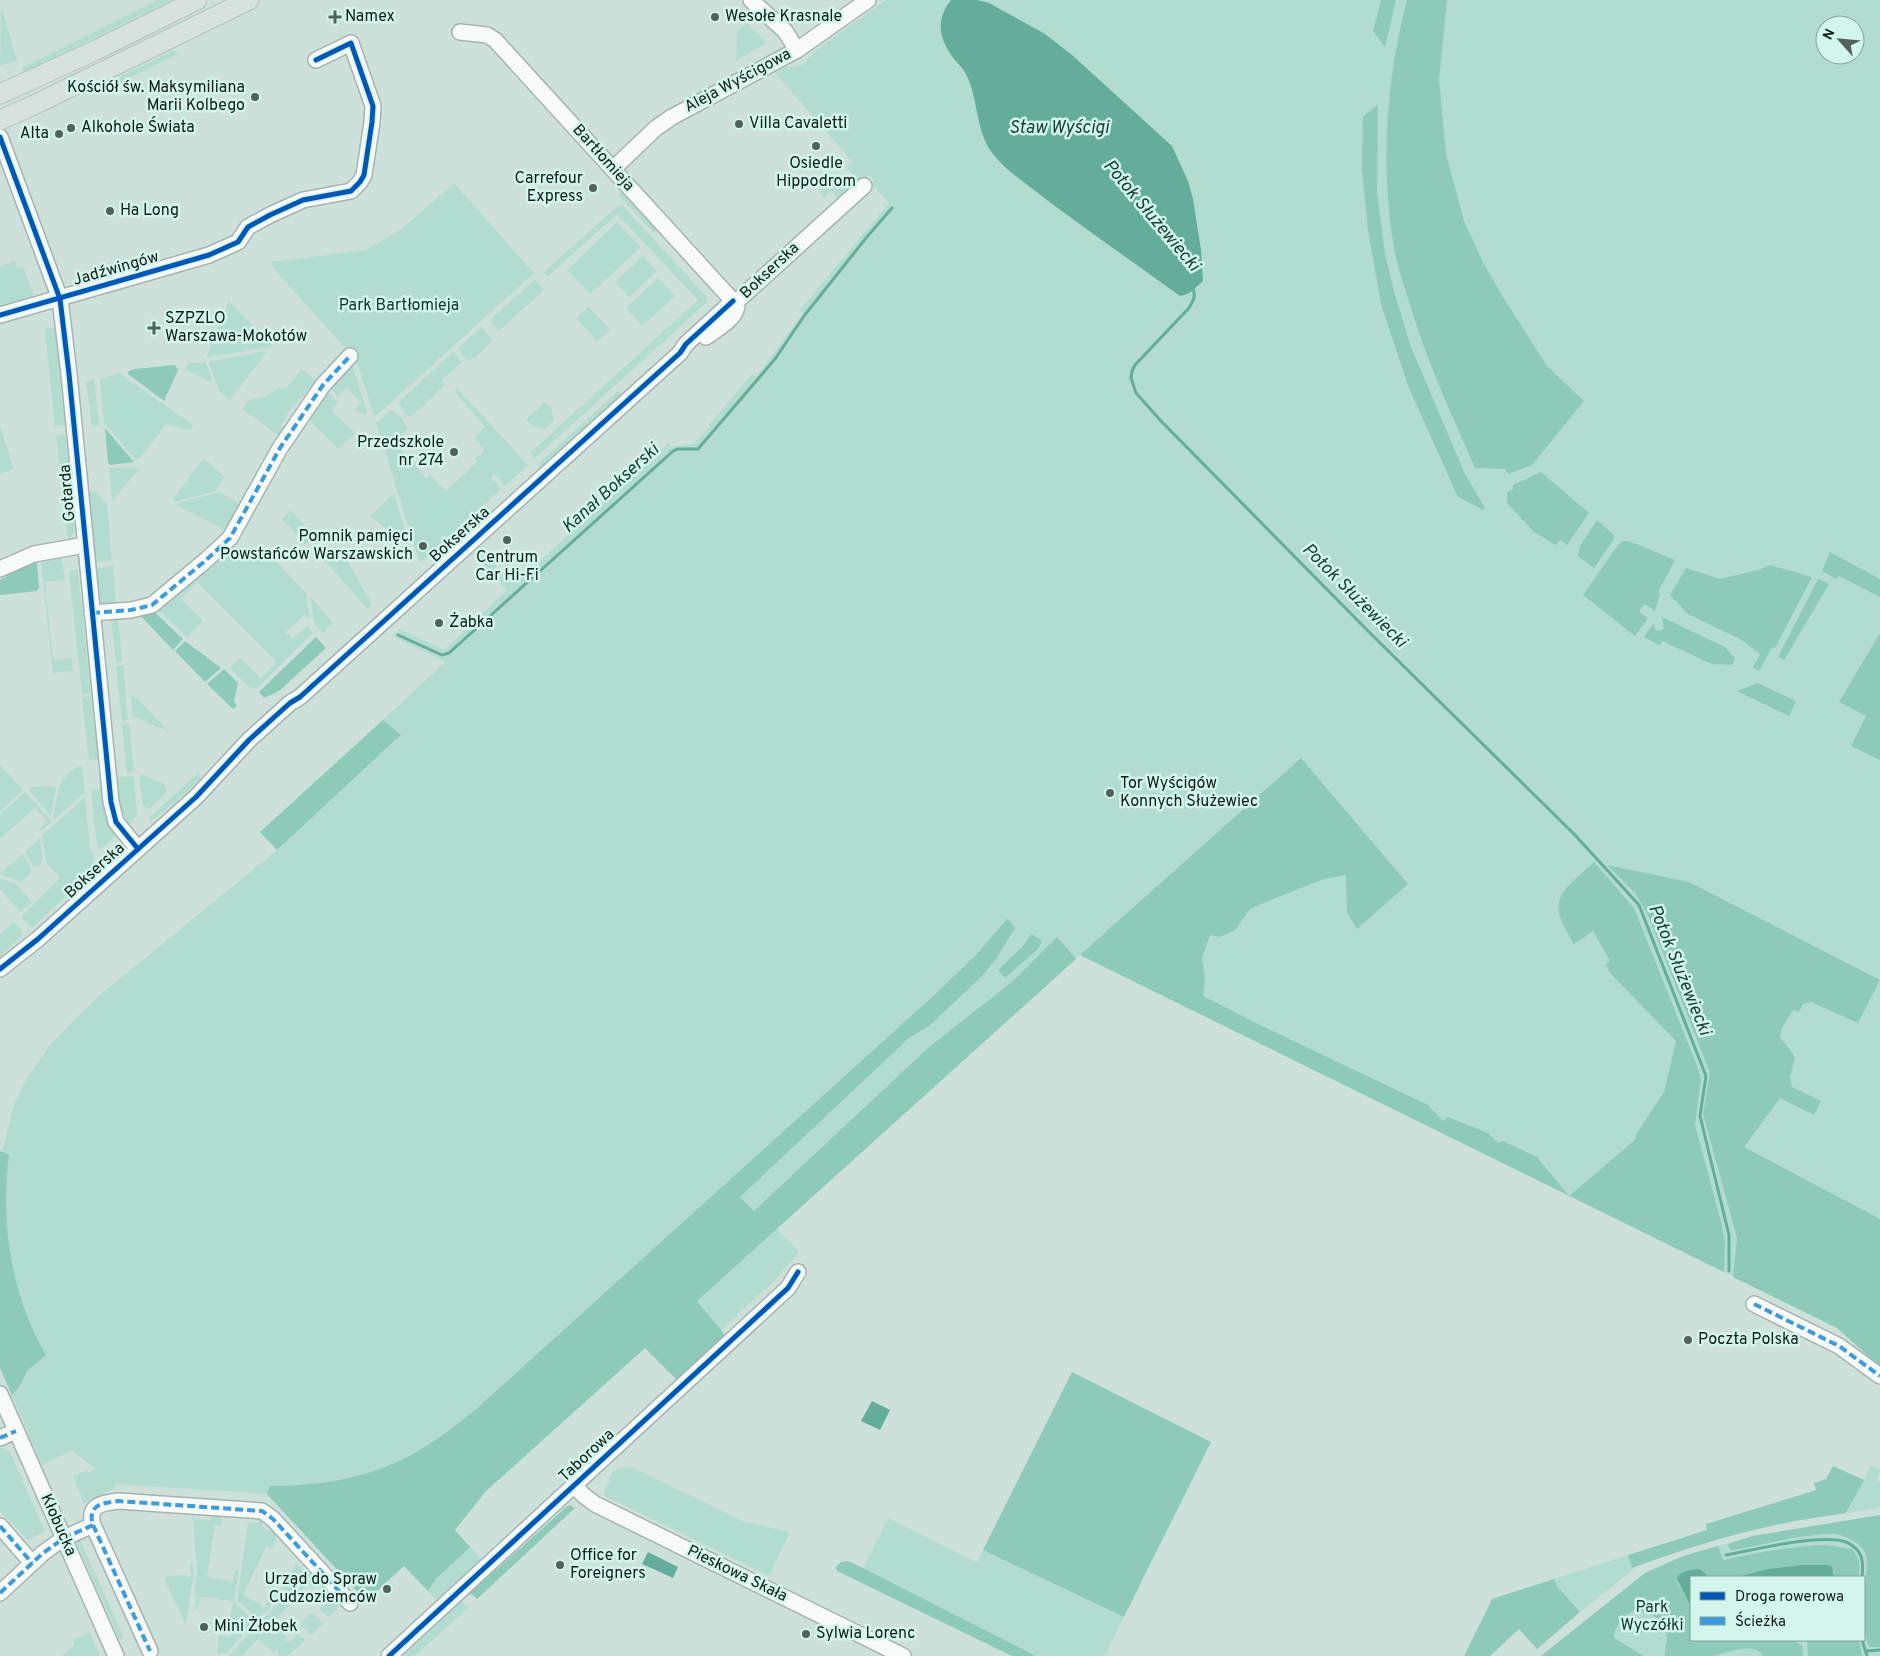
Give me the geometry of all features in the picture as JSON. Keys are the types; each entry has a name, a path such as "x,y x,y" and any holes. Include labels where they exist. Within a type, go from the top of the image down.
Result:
{"main road":[{"path":"0,94 96,50 197,0"},
{"path":"0,120 248,0"}],"street":[{"path":"751,0 785,31 797,50"},
{"name":"Aleja Wyścigowa","path":"613,169 656,128 681,111 797,50 868,0"},
{"name":"Bartłomieja","path":"460,32 487,35 494,40 734,302"},
{"name":"Jadźwingów","path":"0,315 209,255 238,242 248,227 270,215 303,200 350,191 357,187 364,175 373,106 351,43 316,60"},
{"name":"Gotarda","path":"0,137 60,299 112,810 119,826 138,849"},
{"name":"Bokserska","path":"0,970 38,939 205,789 213,778 250,740 290,703 680,353 726,322 736,312 737,307 734,302 864,186"},
{"path":"92,613 131,610 152,605 232,536 280,448 323,385 350,356"},
{"path":"0,569 34,554 85,546"},
{"name":"Taborowa","path":"389,1656 788,1288 798,1272"},
{"path":"1754,1304 1839,1346 1880,1376"},
{"name":"Kłobucka","path":"0,1394 116,1656"},
{"path":"0,1438 16,1431"},
{"name":"Pieskowa Skała","path":"574,1485 595,1504 903,1656"},
{"path":"150,1651 90,1517 93,1510 105,1502 118,1501 262,1511 273,1518 350,1603"},
{"path":"0,1593 43,1553 64,1538 93,1525"},
{"path":"0,1526 32,1563"}],"green space":[{"path":"158,0 172,0 24,73 22,68"},
{"name":"Tor Wyścigów Konnych Służewiec","path":"886,0 1880,0 1880,1366 1837,1328 1080,955 777,1228 799,1252 777,1278 721,1330 696,1302 486,1491 452,1533 404,1566 366,1601 267,1494 116,1484 115,1488 84,1503 73,1476 87,1470 88,1473 96,1469 72,1451 42,1465 0,1368 0,1151 2,1152 14,1104 26,1079 51,1044 100,995 277,850 401,736 383,720 445,662 392,636 400,629 444,650 507,590 478,559 484,553 510,582 518,581 669,443 671,447 693,444 710,427 708,426 752,374 756,377 803,313 800,310 889,203 872,184 874,181 869,175 860,183 846,167 852,161 775,73 783,68 803,64 820,47"},
{"path":"1,5 17,60 0,65"},
{"path":"747,23 767,43 736,61 737,32"},
{"path":"172,51 179,54 109,88 106,83"},
{"path":"838,175 850,186 842,194 840,201 831,191 824,197 819,192"},
{"name":"Park Bartłomieja","path":"454,183 534,273 377,415 374,415 356,360 273,268 271,262 365,250 399,231"},
{"path":"622,189 659,229 654,233 618,195"},
{"path":"619,205 622,205 707,297 707,302 534,459 530,453 698,300 617,214 548,276 544,272"},
{"path":"617,222 641,247 590,294 567,270"},
{"path":"643,256 657,271 629,297 615,282"},
{"path":"15,261 17,268 23,266 34,297 0,307 0,266"},
{"path":"658,278 675,296 642,326 626,308"},
{"path":"535,279 544,290 499,331 491,323 491,319"},
{"path":"229,301 272,345 270,347 206,357"},
{"path":"589,307 610,330 597,341 576,318"},
{"path":"55,327 65,425 55,426 45,329"},
{"path":"481,327 493,340 475,358 467,360 458,349"},
{"path":"265,351 266,353 230,400 220,392 208,362"},
{"path":"453,352 462,362 441,381 445,385 411,417 404,414 399,402"},
{"path":"205,362 213,383 185,369 189,363"},
{"path":"352,364 368,415 354,410 361,402 346,388 338,396 330,388"},
{"path":"302,369 316,381 291,409 280,426 286,431 283,436 278,435 242,409 250,399 264,397 279,388 286,388"},
{"path":"119,373 193,425 193,427 190,430 166,424 142,456 136,460 104,423 100,380"},
{"path":"94,379 99,425 92,426 86,382"},
{"path":"456,387 528,465 505,486 494,474 491,478 501,489 420,563 376,423 391,410 401,417 408,429 394,442 409,458 403,464 408,469 414,464 426,478 430,475 446,491 477,462 475,459 485,450 474,438 485,427 455,392"},
{"path":"326,391 338,402 331,410 355,433 339,449 307,417"},
{"path":"618,391 623,397 543,468 537,465"},
{"path":"545,402 551,407 554,420 546,428 532,426 526,419"},
{"path":"0,426 14,469 0,474"},
{"path":"65,434 75,529 68,541 56,435"},
{"path":"202,460 206,460 224,477 216,491 174,502 173,499"},
{"path":"135,467 139,469 112,501 109,468"},
{"path":"96,491 107,505 112,560 96,562 88,492"},
{"path":"220,492 239,504 229,523 233,525 227,531 175,504"},
{"path":"394,494 410,548 370,516"},
{"path":"291,510 312,534 306,545 282,519"},
{"path":"230,546 268,553 306,593 310,619 305,614 286,632 293,639 307,626 313,633 257,688 250,688 232,670 231,666 240,658 261,678 277,662 197,582 181,599 203,621 187,637 157,609 167,603"},
{"path":"334,550 348,562 372,604 368,609 324,560"},
{"path":"61,558 65,580 45,582 53,660 72,658 73,671 53,673 41,562"},
{"path":"113,566 116,606 99,607 96,568"},
{"path":"77,569 91,694 82,694 69,573"},
{"path":"310,596 333,623 323,633 314,623"},
{"path":"118,619 122,661 116,662 111,620"},
{"path":"123,665 128,720 122,721 116,666"},
{"path":"131,695 137,698 169,732 133,716"},
{"path":"91,696 98,759 89,761 82,698"},
{"path":"129,724 134,772 127,773 122,725"},
{"path":"0,765 23,790 0,811"},
{"path":"81,766 85,792 54,820 57,795 63,780 73,770"},
{"path":"199,772 200,779 151,821 149,818"},
{"path":"144,775 164,784 167,792 149,809 143,805 139,776"},
{"path":"134,776 137,815 129,824 120,808 117,777"},
{"path":"55,786 51,816 28,789 32,787"},
{"path":"101,789 105,817 116,835 101,849 97,848 91,790"},
{"path":"25,792 51,820 51,823 41,831 39,829 47,821 35,808 0,839 0,815"},
{"path":"85,797 94,870 32,928 21,917 60,878 46,862 42,836"},
{"path":"40,838 43,861 34,867 25,852"},
{"path":"23,854 31,868 31,873 21,882 0,874"},
{"path":"0,878 16,884 32,902 20,912 0,889"},
{"path":"14,922 21,930 22,936 0,956 0,934"},
{"path":"0,1447 10,1452 45,1531 28,1540 0,1511"},
{"path":"1871,1465 1880,1469 1878,1482 1880,1482 1880,1508 1847,1513"},
{"path":"631,1467 745,1522 790,1532 769,1576 603,1495 613,1472 617,1469"},
{"path":"192,1510 194,1510 194,1519 211,1520 212,1511 223,1512 221,1525 215,1525 207,1577 228,1580 228,1582 232,1583 235,1570 239,1570 234,1602 254,1621 226,1654 217,1653 219,1635 231,1637 232,1632 228,1631 233,1601 200,1597 197,1611 195,1610 197,1596 194,1595 197,1571"},
{"path":"258,1514 267,1519 261,1525 268,1531 274,1526 280,1532 271,1549 266,1547 243,1595 261,1604 261,1607 264,1608 270,1596 274,1598 269,1610 257,1618 237,1600 248,1523 258,1523"},
{"name":"Park Wyczółki","path":"1880,1515 1880,1656 1541,1656 1645,1573 1683,1556 1753,1536"},
{"path":"888,1518 977,1562 983,1550 1124,1617 1105,1656 1036,1656 863,1568"},
{"path":"79,1538 124,1638 120,1640 76,1541"},
{"path":"470,1547 482,1559 437,1601 428,1591 437,1578"},
{"path":"1628,1555 1633,1570 1580,1612 1557,1586 1554,1579"},
{"path":"193,1563 194,1571 186,1625 165,1581 165,1577 185,1575 186,1577 191,1577 190,1564"},
{"path":"296,1563 308,1575 313,1571 321,1578 312,1588 308,1584 272,1624 287,1638 285,1640 288,1643 298,1634 305,1640 288,1656 277,1656 279,1653 276,1650 274,1653 258,1639 242,1656 229,1656 259,1622 271,1612"},
{"path":"330,1590 339,1597 337,1610 329,1617 319,1609 329,1599 326,1596 322,1597"},
{"path":"461,1602 469,1607 415,1656 403,1656"},
{"path":"311,1612 324,1623 311,1635 300,1625"},
{"path":"90,1633 100,1656 62,1656 75,1644 72,1640"}],"shaded area":[{"path":"1381,0 1396,0 1385,47 1373,31"},
{"path":"1407,0 1447,0 1439,79 1446,154 1464,221 1483,262 1503,297 1547,366 1584,401 1532,465 1508,474 1505,469 1475,468 1421,339 1395,254 1387,186 1387,123 1394,61"},
{"path":"1378,105 1377,192 1385,254 1395,295 1411,347 1465,474 1485,508 1484,510 1458,497 1409,388 1381,304 1368,230 1362,169 1363,116"},
{"path":"175,365 178,370 164,401 128,374 129,371 135,369"},
{"path":"105,428 134,462 111,465 108,463"},
{"path":"1541,472 1589,513 1567,545 1561,540 1555,545 1534,532 1507,503 1507,492 1513,489 1513,485"},
{"path":"1597,520 1613,534 1614,539 1594,568 1578,556 1580,546"},
{"path":"1626,541 1675,560 1658,592 1660,594 1655,611 1645,604 1640,609 1640,613 1648,618 1635,636 1583,595 1615,549 1621,542"},
{"path":"1830,552 1880,579 1880,597 1839,576 1836,579 1822,571"},
{"path":"37,563 39,588 37,591 0,595 0,580 22,568"},
{"path":"1770,565 1812,577 1775,648 1772,647 1759,671 1753,667 1760,654 1740,639 1688,614 1670,595 1686,568 1720,579 1759,570"},
{"path":"1818,579 1829,584 1784,660 1778,657"},
{"path":"151,609 183,639 173,650 136,611"},
{"path":"1662,617 1725,647 1735,658 1732,665 1713,664 1663,641 1659,645 1644,637 1654,623 1655,630 1664,629"},
{"path":"1880,633 1880,760 1851,746 1866,716 1839,702"},
{"path":"316,637 326,648 279,691 264,698 259,692"},
{"path":"185,641 221,668 205,682 175,651"},
{"path":"224,669 238,683 234,701 237,706 233,709 207,684"},
{"path":"1758,683 1796,701 1789,716 1737,691"},
{"path":"383,720 401,735 277,850 260,832"},
{"path":"1301,758 1408,884 1357,929 1347,913 1346,875 1324,879 1250,909 1235,930 1220,937 1210,935 1202,958 1205,978 1203,996 1428,1105 1443,1121 1448,1117 1488,1133 1498,1143 1503,1141 1537,1157 1569,1196 1080,955"},
{"path":"1594,862 1634,908 1698,1068 1701,1079 1695,1125 1722,1225 1725,1243 1724,1272 1569,1196 1636,1139 1635,1136 1664,1092 1676,1041 1609,972 1606,964 1610,961 1593,931 1574,944 1565,929 1560,916 1560,898 1572,882"},
{"path":"1607,865 1689,882 1880,980 1858,1023 1811,1002 1803,1004 1799,1012 1793,1010 1782,1028 1780,1037 1795,1058 1790,1077 1792,1087 1821,1101 1814,1115 1780,1098 1744,1147 1880,1219 1880,1364 1877,1364 1837,1328 1733,1277 1737,1238 1703,1114 1710,1073 1648,915 1635,893"},
{"path":"1007,919 1015,928 996,959 982,976 929,1026 909,1038 740,1197 754,1211 928,1048 1013,981 1057,937 1076,959 697,1301 725,1335 677,1380 645,1348 486,1491 455,1530 470,1547 437,1578 428,1591 404,1566 366,1601 267,1494 270,1486 326,1482 380,1469 415,1453 460,1422 930,999 976,955"},
{"path":"1032,934 1042,941 1039,948 1005,978 998,970 1022,947"},
{"path":"0,1151 9,1155 6,1207 11,1258 24,1308 46,1355 27,1371 21,1384 12,1395 0,1368"},
{"path":"1072,1372 1211,1442 1124,1617 983,1550"},
{"path":"1833,1466 1864,1480 1846,1513 1790,1522 1736,1534 1632,1568 1628,1555 1707,1530 1706,1524 1816,1490 1814,1483 1826,1479"},
{"path":"570,1505 575,1508 477,1599 470,1593 566,1507"},
{"path":"1880,1515 1880,1647 1869,1647 1866,1639 1865,1586 1867,1562 1865,1552 1854,1541 1837,1534 1821,1534 1730,1550 1728,1544 1753,1536"},
{"path":"1826,1545 1852,1549 1859,1563 1858,1576 1834,1576 1834,1571 1828,1565 1801,1565 1768,1569 1741,1576 1708,1576 1700,1569 1683,1572 1677,1581 1690,1605 1690,1641 1793,1641 1802,1645 1803,1656 1763,1656 1759,1651 1747,1648 1712,1656 1665,1656 1666,1631 1660,1621 1646,1612 1635,1610 1621,1621 1614,1634 1614,1638 1644,1656 1541,1656 1645,1573 1683,1556 1718,1546 1723,1560 1761,1552"},
{"path":"848,1561 1036,1656 1012,1656 837,1571 836,1567 841,1562"},
{"path":"1554,1579 1557,1586 1580,1612 1537,1649 1519,1629 1490,1656 1464,1656 1492,1599"},
{"path":"1807,1641 1859,1641 1862,1656 1808,1656"}],"water":[{"name":"Staw Wyścigi","path":"951,0 977,0 989,3 1045,34 1072,55 1172,146 1188,181 1193,199 1201,250 1203,281 1193,290 1180,296 1017,177 990,150 979,121 970,83 966,74 949,52 942,37 941,22 946,7"},
{"path":"872,1401 890,1410 880,1430 861,1421"},
{"path":"648,1552 678,1567 673,1578 642,1564"},
{"path":"1801,1565 1828,1565 1832,1567 1834,1576 1741,1576 1768,1569"},
{"path":"1700,1569 1708,1576 1690,1576 1690,1605 1677,1579 1683,1572"}],"waterway":[{"name":"Kanał Bokserski","path":"398,635 442,655 449,653 672,452 677,449 698,449 775,359 804,316 892,208"},
{"name":"Potok Służewiecki","path":"1192,287 1194,295 1189,308 1135,365 1131,378 1136,393 1161,421 1371,634 1575,835 1639,905 1706,1076 1700,1116 1729,1235 1729,1271"},
{"name":"Potok Służewiecki","path":"1726,1555 1787,1543 1835,1540 1847,1543 1858,1551 1862,1560 1862,1576"},
{"name":"Potok Służewiecki","path":"1862,1641 1867,1656"},
{"path":"1866,1651 1880,1650"}],"marked path":[{"path":"92,613 131,610 152,605 230,538 280,448 323,385 350,356"},
{"path":"1754,1304 1839,1346 1880,1376"},
{"path":"0,1438 16,1431"},
{"path":"0,1593 43,1553 64,1538 93,1525 92,1513 97,1506 118,1501 262,1511 273,1519 350,1603"},
{"path":"93,1525 150,1651"},
{"path":"0,1526 32,1563"}],"cycle path":[{"path":"0,315 209,255 238,242 248,227 303,200 351,191 364,175 373,106 351,43 316,60"},
{"path":"0,137 60,299 111,802 116,822 138,849"},
{"path":"0,969 38,939 196,797 249,740 290,703 300,697 680,353 686,344 733,301"},
{"path":"389,1656 788,1288 798,1272"}],"place":[{"name":"Namex","path":"335,17"},
{"name":"Wesołe Krasnale","path":"715,17"},
{"name":"Kościół św. Maksymiliana Marii Kolbego","path":"255,97"},
{"name":"Villa Cavaletti","path":"739,124"},
{"name":"Alkohole Świata","path":"71,128"},
{"name":"Alta","path":"59,134"},
{"name":"Osiedle Hippodrom","path":"816,146"},
{"name":"Carrefour Express","path":"593,188"},
{"name":"Ha Long","path":"110,211"},
{"name":"SZPZLO Warszawa-Mokotów","path":"154,328"},
{"name":"Przedszkole nr 274","path":"454,452"},
{"name":"Centrum Car Hi-Fi","path":"507,540"},
{"name":"Pomnik pamięci Powstańców Warszawskich","path":"423,546"},
{"name":"Żabka","path":"439,623"},
{"name":"Tor Wyścigów Konnych Służewiec","path":"1110,793"},
{"name":"Poczta Polska","path":"1688,1340"},
{"name":"Office for Foreigners","path":"560,1565"},
{"name":"Urząd do Spraw Cudzoziemców","path":"387,1589"},
{"name":"Mini Żłobek","path":"204,1627"},
{"name":"Sylwia Lorenc","path":"806,1634"}]}
